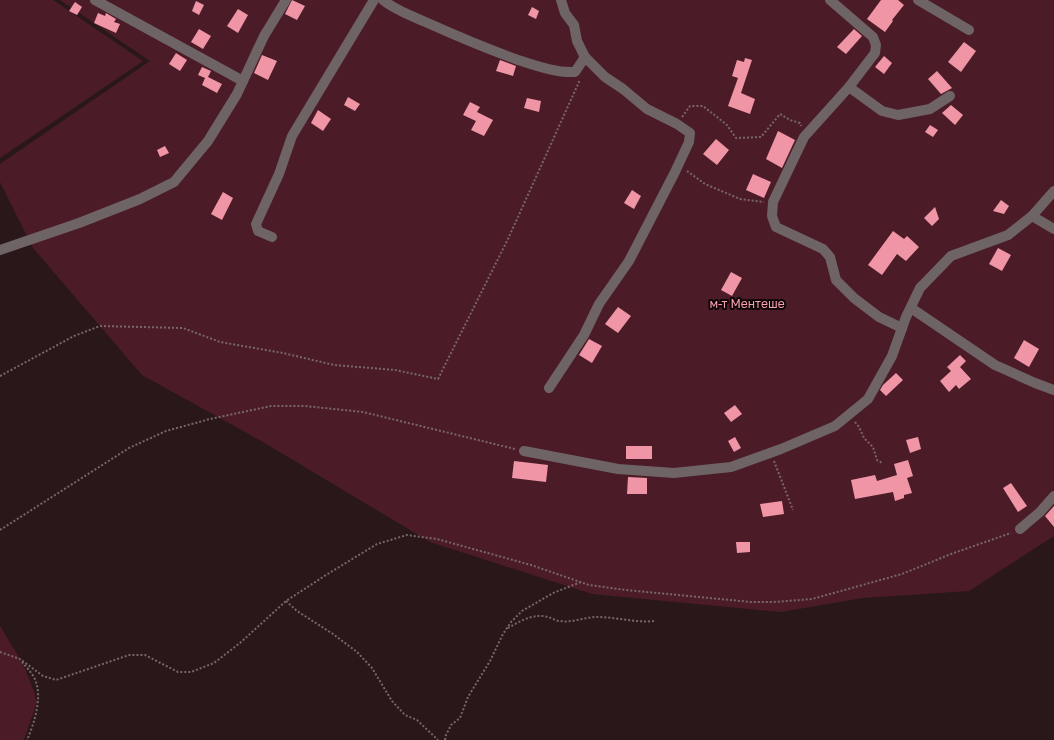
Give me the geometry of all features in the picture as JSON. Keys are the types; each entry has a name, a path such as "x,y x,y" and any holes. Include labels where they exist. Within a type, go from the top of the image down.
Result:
{"street":[{"path":"95,0 243,81"},
{"path":"0,250 78,223 140,199 174,182 208,141 237,94 264,36 286,0"},
{"path":"272,237 258,231 256,224 279,174 292,136 374,0"},
{"path":"384,0 400,10 493,51 535,66 564,73 575,72 585,57"},
{"path":"550,388 584,336 599,304 629,261 675,172 689,142 690,133 677,124 647,108 605,77 585,57 577,41 574,25 565,14 561,0"},
{"path":"830,0 873,38 876,45 875,53 849,87 804,137 773,202 772,216 776,227 823,248 830,257 836,280 854,298 879,317 902,328"},
{"path":"918,0 969,30"},
{"path":"849,87 882,111 898,115 930,109 950,96"},
{"path":"524,451 618,469 674,473 731,467 771,453 835,426 868,398 892,356 902,328 920,288 951,256 1008,235 1032,216 1054,191"},
{"path":"1032,216 1054,229"},
{"path":"911,308 995,365 1054,390"},
{"path":"1020,529 1040,512 1054,496"}],"path":[{"path":"0,376 74,336 100,326 183,328 220,342 283,353 334,365 395,370 438,380 508,239 579,82 575,72"},
{"path":"677,124 690,106 703,106 727,125 736,138 761,137 780,114 790,120 800,123 804,137"},
{"path":"675,172 687,171 705,184 740,199 760,203 773,202"},
{"path":"0,530 130,448 166,431 271,406 305,406 363,412 524,451"},
{"path":"849,414 859,427 864,438 873,448 877,460 882,462"},
{"path":"771,453 793,510"},
{"path":"0,652 20,659 43,676 56,680 129,654 145,655 178,672 191,672 214,663 240,643 286,601 377,544 407,535 437,539 531,565 589,584 626,590 751,602 774,602 812,599 902,574 951,554 1020,529"},
{"path":"445,740 446,734 451,725 460,718 468,697 490,661 507,628 522,611 553,593 581,582"},
{"path":"286,601 297,611 333,634 356,652 372,668 392,701 405,716 417,720 438,740"},
{"path":"507,628 530,617 547,616 560,621 595,617 643,622 655,620"},
{"path":"20,659 36,681 39,690 37,709 27,740"}],"green space":[{"path":"0,0 53,0 143,61 0,158"},
{"name":"м-т Ментeше","path":"60,0 1054,0 1054,536 969,591 863,598 781,612 592,594 430,542 263,442 142,375 33,248 0,182 0,164 150,61"},
{"path":"0,626 23,664 37,702 24,740 0,740"}],"building":[{"path":"292,0 305,6 297,20 285,14"},
{"path":"881,0 898,0 904,5 885,32 867,19"},
{"path":"196,1 204,5 199,15 192,11"},
{"path":"75,2 82,7 77,15 69,11"},
{"path":"532,7 539,11 536,19 528,15"},
{"path":"238,9 248,15 238,33 227,26"},
{"path":"98,13 105,16 106,13 116,19 114,22 120,24 116,33 94,23"},
{"path":"199,29 211,36 203,49 191,42"},
{"path":"854,29 862,36 846,54 837,47"},
{"path":"964,42 976,51 961,72 948,62"},
{"path":"176,53 187,60 180,71 169,64"},
{"path":"262,55 277,61 268,80 254,73"},
{"path":"884,56 892,63 884,74 875,67"},
{"path":"745,58 752,60 741,93 755,99 750,114 728,106 738,78 732,76 737,60 744,62"},
{"path":"500,60 516,66 513,76 496,71"},
{"path":"202,67 211,71 208,77 222,84 217,93 202,85 205,78 198,75"},
{"path":"937,71 952,88 941,94 928,79"},
{"path":"348,97 360,104 355,111 344,105"},
{"path":"527,98 541,101 539,112 524,108"},
{"path":"470,102 480,107 477,112 493,120 484,136 471,130 476,121 463,115"},
{"path":"951,105 963,115 955,125 942,113"},
{"path":"318,110 331,119 323,131 311,123"},
{"path":"930,125 938,130 933,137 925,132"},
{"path":"778,131 795,140 782,168 766,159"},
{"path":"716,139 729,150 717,165 703,154"},
{"path":"165,146 169,153 160,157 157,150"},
{"path":"753,174 771,182 764,198 746,190"},
{"path":"632,190 641,196 634,209 624,203"},
{"path":"223,192 233,198 222,220 211,214"},
{"path":"1001,200 1009,206 1004,214 993,211"},
{"path":"935,207 939,219 932,226 924,218"},
{"path":"893,231 904,239 907,236 919,247 906,261 897,254 882,275 868,265"},
{"path":"998,248 1011,255 1002,271 989,264"},
{"path":"731,272 742,278 732,296 721,290"},
{"path":"618,307 631,316 618,333 605,324"},
{"path":"589,339 602,346 592,363 579,355"},
{"path":"1024,340 1039,349 1029,367 1014,358"},
{"path":"960,355 966,361 960,367 971,379 959,389 956,385 949,392 940,381 951,371 947,367"},
{"path":"896,373 903,380 886,396 880,390 883,385"},
{"path":"735,405 742,414 731,422 724,413"},
{"path":"735,437 741,448 734,452 728,441"},
{"path":"918,437 921,449 910,453 906,440"},
{"path":"626,446 652,446 652,459 626,459"},
{"path":"908,460 913,476 907,478 912,493 904,495 904,498 895,501 893,492 855,499 851,480 875,475 877,481 897,475 894,464"},
{"path":"514,461 548,465 546,482 512,478"},
{"path":"628,477 647,478 647,494 627,494"},
{"path":"1011,483 1027,506 1018,512 1003,488"},
{"path":"782,501 784,514 763,517 760,504"},
{"path":"1054,506 1054,527 1045,516"},
{"path":"736,542 750,542 750,552 737,553"}]}
